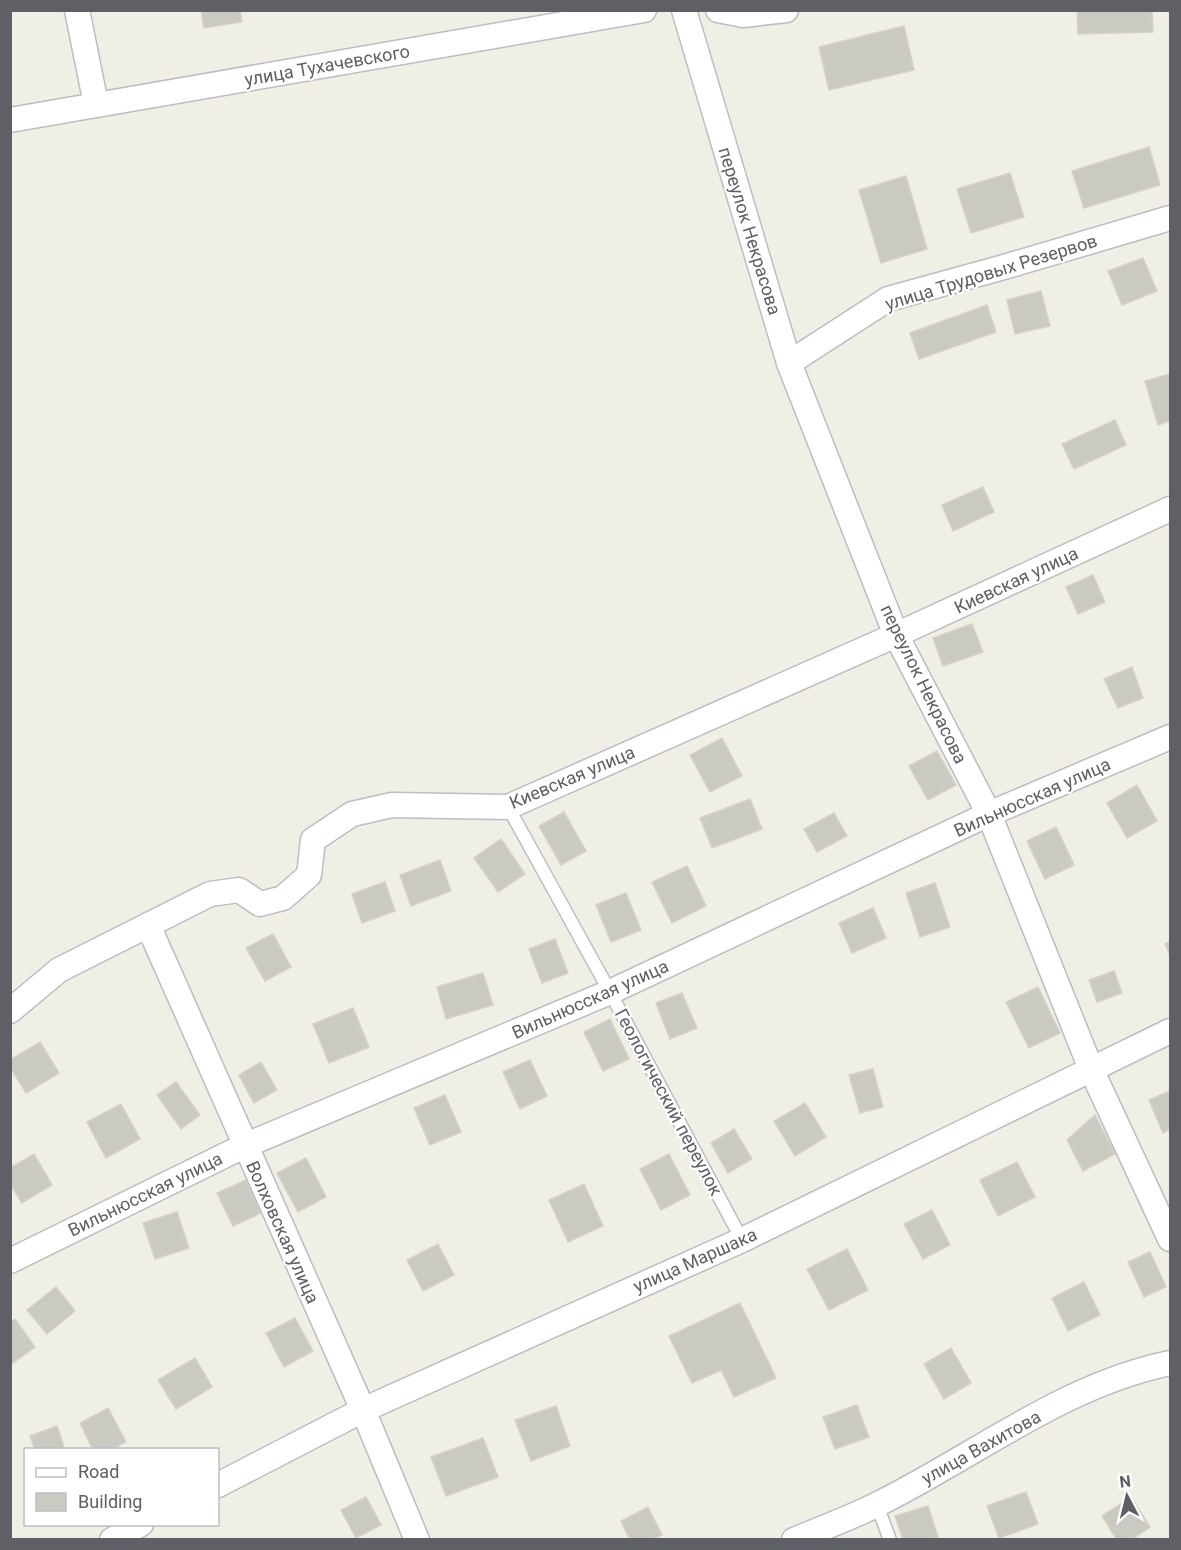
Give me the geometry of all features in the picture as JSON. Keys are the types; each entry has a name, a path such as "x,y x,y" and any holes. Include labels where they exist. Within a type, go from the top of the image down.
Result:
{"street":[{"path":"77,10 96,104"},
{"name":"улица Тухачевского","path":"10,120 644,10"},
{"name":"переулок Некрасова","path":"684,10 789,363 896,635 989,814 1091,1070 1170,1239"},
{"path":"718,10 743,15 786,10"},
{"name":"улица Трудовых Резервов","path":"789,363 888,299 1170,218"},
{"name":"Киевская улица","path":"10,1011 59,970 210,894 239,890 260,904 283,898 309,875 313,840 352,814 392,805 508,807 896,635 1170,509"},
{"name":"Вильнюсская улица","path":"10,1262 244,1146 610,992 989,814 1170,737"},
{"name":"Волховская улица","path":"148,925 244,1146 363,1410 417,1539"},
{"name":"улица Маршака","path":"219,1484 363,1410 742,1240 1170,1031"},
{"name":"улица Вахитова","path":"794,1539 877,1505 1079,1392 1170,1363"},
{"path":"112,1539 137,1526"}],"lane":[{"name":"Геологический переулок","path":"508,807 742,1240"},
{"path":"877,1505 890,1539"}],"building":[{"path":"201,10 240,10 242,22 204,28"},
{"path":"1077,10 1152,10 1153,32 1078,34"},
{"path":"904,26 914,70 829,90 819,47"},
{"path":"1149,147 1160,185 1084,208 1072,171"},
{"path":"1010,173 1024,217 971,233 957,189"},
{"path":"906,176 927,249 881,263 859,190"},
{"path":"1143,258 1157,291 1122,305 1108,271"},
{"path":"1041,291 1050,326 1015,334 1007,300"},
{"path":"987,305 996,332 919,359 910,333"},
{"path":"1170,374 1170,421 1158,425 1145,381"},
{"path":"1115,420 1126,445 1074,469 1062,444"},
{"path":"983,487 994,512 953,531 942,505"},
{"path":"1093,575 1105,602 1078,614 1066,587"},
{"path":"972,624 983,652 943,666 933,638"},
{"path":"1132,667 1143,698 1118,708 1104,679"},
{"path":"722,738 742,776 710,792 690,755"},
{"path":"937,751 956,785 928,800 909,766"},
{"path":"1137,785 1157,821 1127,838 1107,803"},
{"path":"750,799 762,829 712,848 700,818"},
{"path":"564,812 586,851 561,865 539,826"},
{"path":"834,813 847,836 817,852 804,829"},
{"path":"1056,827 1074,865 1045,879 1027,841"},
{"path":"501,839 525,874 498,892 474,858"},
{"path":"440,860 451,891 411,906 400,875"},
{"path":"687,866 706,906 672,923 652,882"},
{"path":"385,882 395,911 362,923 352,894"},
{"path":"935,883 950,927 920,937 906,893"},
{"path":"626,893 641,930 611,942 596,905"},
{"path":"873,908 886,938 852,953 839,923"},
{"path":"273,934 291,967 265,981 246,948"},
{"path":"555,939 568,973 542,983 529,949"},
{"path":"1170,941 1170,955 1165,944"},
{"path":"1114,971 1122,993 1097,1002 1089,980"},
{"path":"483,973 493,1005 446,1019 437,987"},
{"path":"1038,987 1060,1033 1029,1048 1006,1002"},
{"path":"682,993 697,1028 670,1039 656,1003"},
{"path":"353,1008 369,1047 329,1063 313,1024"},
{"path":"610,1019 629,1059 603,1071 584,1032"},
{"path":"40,1042 59,1073 26,1093 10,1067 10,1060"},
{"path":"530,1060 547,1096 520,1109 503,1072"},
{"path":"261,1062 277,1090 254,1103 239,1075"},
{"path":"873,1069 883,1107 860,1113 849,1075"},
{"path":"176,1082 200,1115 181,1129 157,1095"},
{"path":"1170,1091 1170,1129 1163,1133 1149,1100"},
{"path":"445,1095 461,1132 430,1145 414,1108"},
{"path":"805,1103 826,1137 795,1156 774,1121"},
{"path":"121,1104 140,1139 106,1158 87,1122"},
{"path":"1095,1115 1115,1154 1083,1171 1067,1140"},
{"path":"734,1129 752,1159 728,1173 711,1143"},
{"path":"34,1154 52,1185 22,1203 10,1183 10,1168"},
{"path":"669,1154 690,1195 661,1210 640,1169"},
{"path":"306,1158 326,1197 298,1212 277,1173"},
{"path":"1017,1162 1035,1197 998,1216 980,1180"},
{"path":"246,1180 261,1213 233,1226 217,1193"},
{"path":"584,1184 603,1226 568,1242 549,1200"},
{"path":"932,1210 950,1245 923,1259 904,1224"},
{"path":"177,1212 189,1248 155,1259 143,1223"},
{"path":"438,1244 454,1275 423,1291 407,1260"},
{"path":"847,1249 868,1290 829,1310 807,1269"},
{"path":"1150,1252 1166,1287 1144,1297 1128,1262"},
{"path":"1084,1282 1100,1315 1068,1331 1052,1298"},
{"path":"56,1287 75,1311 47,1334 27,1310"},
{"path":"740,1303 776,1378 734,1397 721,1370 692,1383 669,1336"},
{"path":"295,1318 313,1351 284,1367 266,1333"},
{"path":"15,1319 35,1347 10,1365 10,1323"},
{"path":"951,1348 971,1383 944,1399 924,1364"},
{"path":"195,1358 212,1387 176,1409 158,1380"},
{"path":"857,1405 869,1437 835,1449 823,1417"},
{"path":"556,1406 570,1446 531,1461 515,1420"},
{"path":"108,1408 126,1442 115,1448 92,1448 80,1423"},
{"path":"57,1426 64,1448 34,1448 30,1436"},
{"path":"483,1438 498,1477 446,1496 431,1457"},
{"path":"1026,1492 1038,1524 999,1538 987,1506"},
{"path":"366,1497 381,1525 356,1538 341,1510"},
{"path":"1131,1497 1150,1527 1131,1540 1117,1540 1102,1516"},
{"path":"928,1506 938,1537 931,1540 903,1540 895,1516"},
{"path":"648,1507 662,1535 652,1540 630,1540 621,1521"}]}
